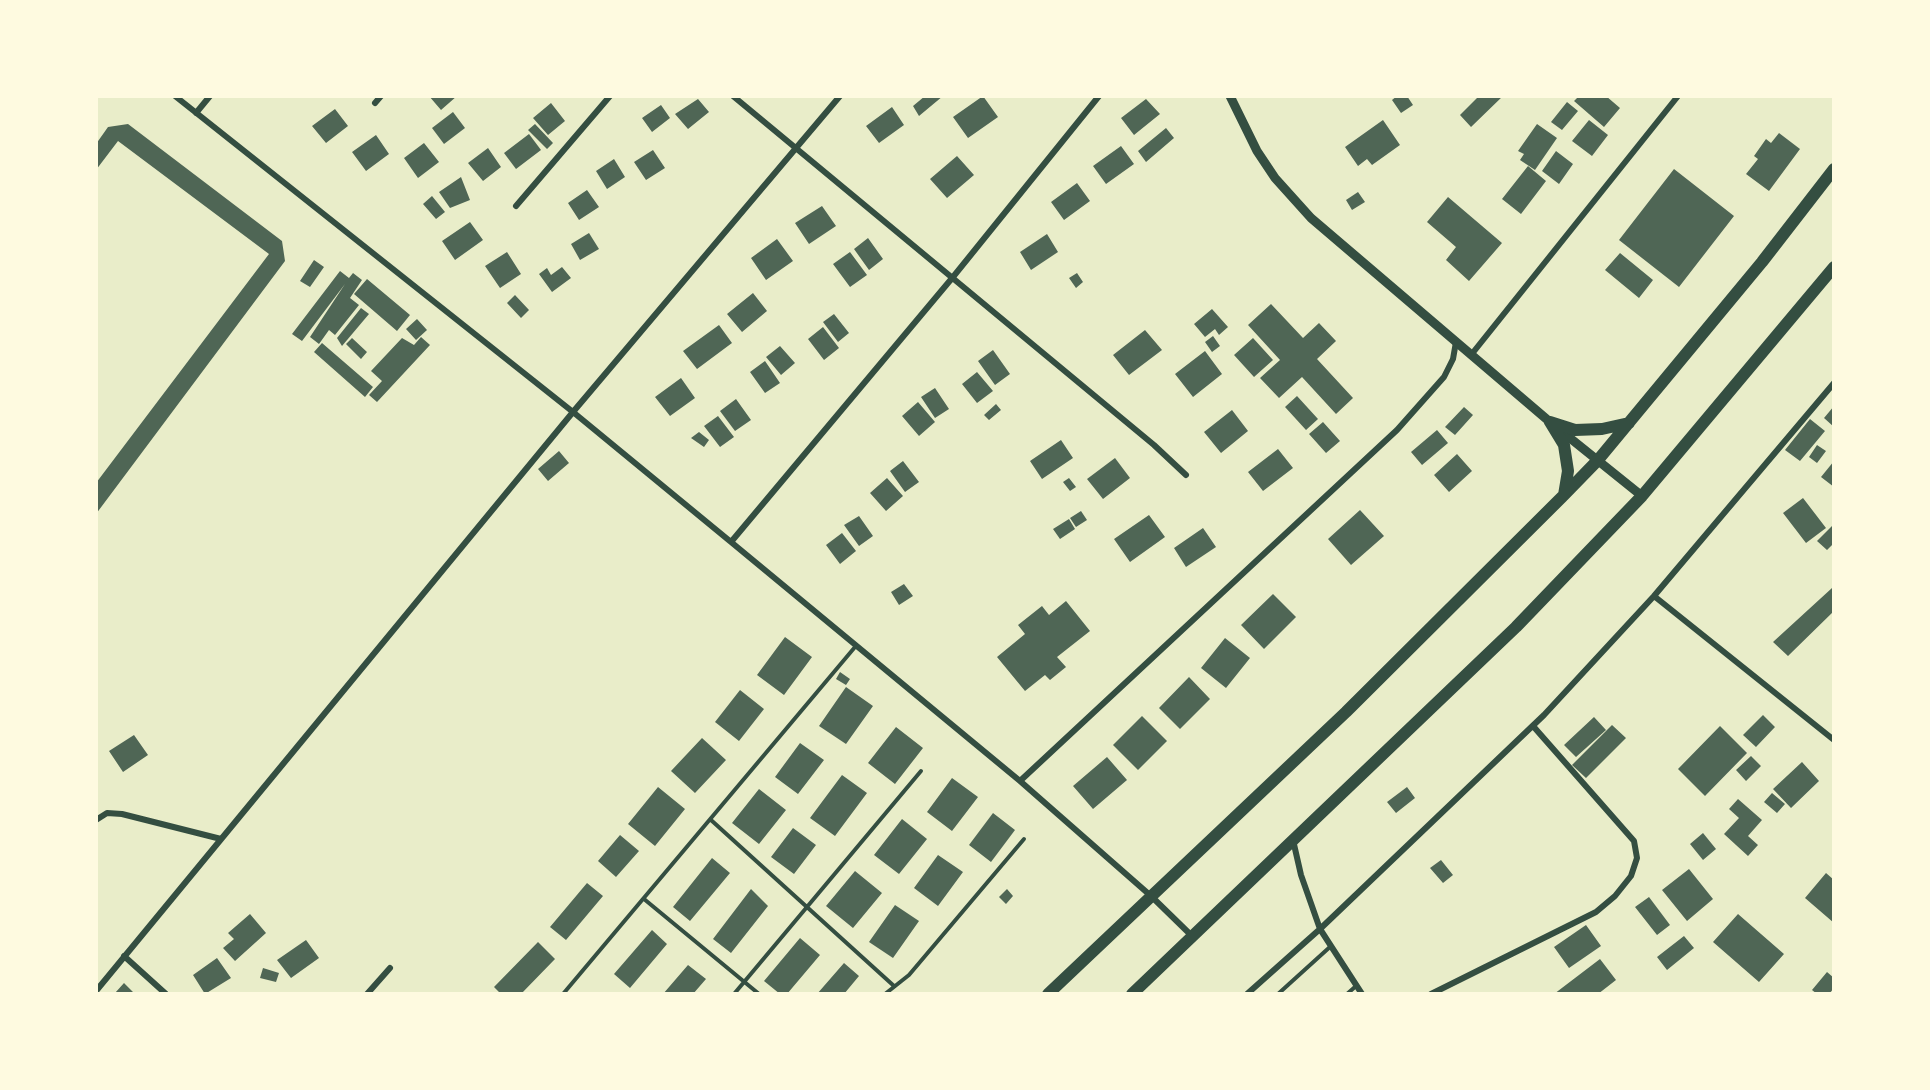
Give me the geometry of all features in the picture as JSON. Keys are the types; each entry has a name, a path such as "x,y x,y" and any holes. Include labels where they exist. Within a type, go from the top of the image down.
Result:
{"main road":[{"path":"1048,994 1346,712 1598,460 1762,262 1834,169"},
{"path":"1134,994 1516,627 1642,496 1834,267"},
{"path":"1550,422 1575,430 1602,429 1629,423"},
{"path":"1550,422 1564,445 1568,471 1563,496"}],"street":[{"path":"175,96 573,412 731,542 1020,781 1151,896 1192,936"},
{"path":"196,113 210,96"},
{"path":"375,103 381,96"},
{"path":"516,206 610,96"},
{"path":"734,96 1154,445 1186,475"},
{"path":"96,991 573,412 840,96"},
{"path":"731,542 953,278 1099,96"},
{"path":"1230,96 1257,151 1275,178 1298,204 1471,355 1642,496"},
{"path":"1471,355 1678,96"},
{"path":"1020,781 1397,430 1444,377 1453,359 1456,342"},
{"path":"1247,994 1320,929 1533,726 1654,596 1834,383"},
{"path":"1654,596 1834,740"},
{"path":"1431,994 1596,912 1616,896 1631,876 1637,858 1634,841 1533,726"},
{"path":"96,820 107,813 122,814 221,839"},
{"path":"1293,840 1295,855 1320,929 1362,994"},
{"path":"124,957 165,994"},
{"path":"367,994 390,968"}],"lane":[{"path":"563,994 855,646"},
{"path":"734,994 921,771"},
{"path":"711,820 894,986"},
{"path":"885,994 909,975 1024,839"},
{"path":"644,899 759,994"},
{"path":"1278,994 1330,946"},
{"path":"1347,994 1356,986"}],"building":[{"path":"429,96 457,96 441,110"},
{"path":"925,96 943,96 919,116 913,106"},
{"path":"983,96 998,117 968,138 953,117"},
{"path":"1397,96 1407,96 1413,105 1401,113 1392,100"},
{"path":"1479,96 1503,96 1471,127 1460,115"},
{"path":"1579,96 1606,96 1620,108 1604,127 1574,101"},
{"path":"698,99 709,112 688,129 675,114"},
{"path":"1146,99 1160,114 1134,135 1121,118"},
{"path":"1567,102 1578,111 1562,130 1551,122"},
{"path":"551,103 565,121 548,135 533,118"},
{"path":"661,105 670,118 652,132 642,118"},
{"path":"892,107 904,125 879,143 866,126"},
{"path":"335,109 348,126 326,143 312,126"},
{"path":"453,112 465,128 444,144 432,128"},
{"path":"1383,120 1400,145 1372,165 1367,159 1358,166 1345,147"},
{"path":"1589,120 1608,135 1592,156 1572,141"},
{"path":"128,124 282,241 285,261 96,514 96,483 269,254 118,141 96,170 96,144 108,127"},
{"path":"535,124 553,143 547,149 528,130"},
{"path":"1537,124 1557,138 1535,170 1520,160 1524,154 1518,151"},
{"path":"1166,128 1174,138 1146,162 1138,151"},
{"path":"1779,133 1800,149 1769,191 1746,174 1758,159 1754,156 1766,139 1771,143"},
{"path":"529,134 541,150 516,169 504,153"},
{"path":"376,135 389,154 366,171 352,152"},
{"path":"424,143 439,162 418,178 404,158"},
{"path":"1121,146 1134,164 1106,184 1093,166"},
{"path":"488,148 501,167 483,181 468,163"},
{"path":"653,150 665,168 646,180 634,162"},
{"path":"1556,151 1573,164 1559,184 1542,171"},
{"path":"957,156 974,175 947,198 930,179"},
{"path":"614,159 625,177 607,189 596,171"},
{"path":"1528,166 1546,181 1521,214 1502,199"},
{"path":"1674,169 1734,216 1679,287 1619,240"},
{"path":"461,177 470,200 450,208 439,192"},
{"path":"1077,183 1090,201 1064,220 1051,202"},
{"path":"587,190 599,207 579,220 568,203"},
{"path":"1358,192 1365,202 1352,210 1346,200"},
{"path":"432,196 445,212 436,219 423,204"},
{"path":"1448,197 1502,243 1469,281 1446,260 1456,247 1427,222"},
{"path":"822,206 836,226 809,244 795,223"},
{"path":"470,222 483,240 455,260 442,241"},
{"path":"589,233 599,249 580,260 571,244"},
{"path":"1047,234 1058,252 1031,270 1020,252"},
{"path":"868,238 883,259 869,270 854,249"},
{"path":"777,239 793,261 766,280 751,258"},
{"path":"507,252 521,274 500,288 485,266"},
{"path":"850,252 867,275 850,287 833,264"},
{"path":"1620,253 1653,280 1639,298 1605,270"},
{"path":"314,260 324,267 310,287 300,281"},
{"path":"562,267 571,278 552,292 539,274 547,268 551,275"},
{"path":"340,271 349,278 353,273 362,280 350,298 359,305 335,335 329,330 319,344 310,337 345,284 302,341 292,334"},
{"path":"1077,273 1083,282 1076,288 1069,278"},
{"path":"367,279 410,315 397,331 354,294"},
{"path":"753,293 767,311 742,332 727,314"},
{"path":"515,295 529,310 521,318 507,303"},
{"path":"1271,304 1303,338 1319,323 1336,341 1317,359 1353,398 1336,414 1302,377 1279,398 1260,378 1280,360 1248,325"},
{"path":"361,308 369,314 342,346 337,338"},
{"path":"1212,309 1228,327 1219,335 1215,329 1205,337 1194,324"},
{"path":"834,314 849,333 838,342 823,322"},
{"path":"417,319 427,330 416,340 406,329"},
{"path":"719,325 732,343 697,369 683,351"},
{"path":"823,327 839,348 824,360 808,339"},
{"path":"1145,330 1162,350 1129,375 1113,355"},
{"path":"1213,336 1220,346 1212,352 1205,342"},
{"path":"421,337 430,345 377,402 369,395 382,381 371,371 402,338 414,345"},
{"path":"352,338 367,352 361,359 346,344"},
{"path":"1253,338 1273,360 1254,377 1234,355"},
{"path":"322,343 373,387 365,397 314,352"},
{"path":"780,346 795,363 781,375 766,357"},
{"path":"993,350 1010,374 995,385 978,361"},
{"path":"1205,351 1222,374 1193,397 1175,374"},
{"path":"765,361 780,383 765,393 750,372"},
{"path":"977,372 993,391 977,403 962,384"},
{"path":"681,378 695,398 670,416 655,397"},
{"path":"935,388 949,409 935,418 921,397"},
{"path":"1297,396 1318,419 1306,430 1285,407"},
{"path":"736,399 751,420 735,431 720,411"},
{"path":"918,402 935,422 919,436 902,416"},
{"path":"996,404 1001,410 989,420 984,415"},
{"path":"1834,406 1834,427 1824,418"},
{"path":"1464,407 1473,415 1455,435 1445,427"},
{"path":"1232,410 1248,431 1221,453 1204,432"},
{"path":"718,416 734,437 720,447 704,426"},
{"path":"1810,419 1825,431 1800,461 1785,450"},
{"path":"1323,422 1340,441 1326,453 1309,434"},
{"path":"1437,430 1448,443 1422,465 1411,452"},
{"path":"699,432 709,440 704,447 691,438"},
{"path":"1061,440 1073,458 1042,479 1030,461"},
{"path":"1817,445 1826,451 1817,463 1809,457"},
{"path":"1278,449 1293,468 1263,491 1248,472"},
{"path":"559,451 569,463 548,481 538,469"},
{"path":"1457,454 1472,471 1449,492 1434,475"},
{"path":"1115,458 1130,478 1103,499 1087,479"},
{"path":"903,461 919,482 905,492 890,471"},
{"path":"1834,461 1834,487 1821,477"},
{"path":"887,478 903,496 886,511 870,493"},
{"path":"1069,478 1076,487 1070,491 1063,482"},
{"path":"1803,498 1826,528 1806,543 1783,513"},
{"path":"1360,510 1384,536 1351,565 1328,539"},
{"path":"1081,511 1087,520 1076,527 1070,518"},
{"path":"1149,515 1165,537 1130,562 1114,539"},
{"path":"859,516 873,536 859,546 844,525"},
{"path":"1069,519 1075,529 1060,539 1053,529"},
{"path":"1833,525 1834,543 1827,550 1817,541"},
{"path":"1203,528 1216,547 1186,567 1174,548"},
{"path":"842,533 856,551 840,564 826,545"},
{"path":"904,584 913,596 899,605 891,592"},
{"path":"1832,588 1834,611 1788,656 1773,642"},
{"path":"1273,594 1296,617 1264,649 1241,625"},
{"path":"1066,601 1090,631 1057,657 1066,667 1050,680 1045,675 1025,691 997,657 1025,634 1018,625 1042,606 1049,615"},
{"path":"785,637 812,657 784,695 757,675"},
{"path":"1225,638 1250,658 1226,688 1201,668"},
{"path":"840,672 850,679 846,685 836,679"},
{"path":"1189,677 1210,699 1180,729 1159,708"},
{"path":"846,687 873,706 846,744 819,726"},
{"path":"740,690 764,709 739,741 715,722"},
{"path":"1763,715 1775,727 1756,747 1743,735"},
{"path":"1142,716 1167,741 1138,770 1113,745"},
{"path":"1594,717 1606,730 1576,757 1564,745"},
{"path":"1612,725 1626,738 1586,778 1572,765"},
{"path":"1720,726 1747,753 1705,796 1678,769"},
{"path":"896,727 923,748 895,784 868,763"},
{"path":"134,735 148,755 123,772 109,751"},
{"path":"702,738 726,760 695,793 671,771"},
{"path":"800,743 824,760 798,794 775,777"},
{"path":"1751,756 1761,766 1746,781 1736,770"},
{"path":"1107,757 1127,780 1093,809 1073,786"},
{"path":"1802,762 1819,781 1791,808 1773,789"},
{"path":"842,775 867,793 835,836 810,818"},
{"path":"952,778 978,797 952,831 927,812"},
{"path":"658,787 685,809 655,846 628,824"},
{"path":"1407,787 1415,798 1396,813 1387,802"},
{"path":"759,789 786,810 759,844 732,823"},
{"path":"1772,793 1785,804 1777,813 1764,802"},
{"path":"1738,799 1762,820 1748,836 1758,845 1748,856 1724,834 1739,818 1729,809"},
{"path":"993,813 1015,830 991,862 969,845"},
{"path":"902,819 927,839 899,874 874,855"},
{"path":"793,828 816,845 794,874 771,857"},
{"path":"1703,833 1716,849 1703,860 1690,844"},
{"path":"620,835 639,851 616,877 598,861"},
{"path":"938,855 963,872 938,906 914,888"},
{"path":"712,858 730,873 690,921 673,907"},
{"path":"1441,860 1453,875 1443,883 1430,868"},
{"path":"1689,869 1713,899 1687,921 1662,890"},
{"path":"855,871 882,893 853,928 826,906"},
{"path":"1826,873 1834,880 1834,923 1805,898"},
{"path":"587,883 603,896 566,940 550,927"},
{"path":"751,889 768,906 731,953 713,939"},
{"path":"1007,889 1013,896 1006,904 999,897"},
{"path":"1649,897 1670,925 1657,935 1635,907"},
{"path":"895,905 919,921 893,958 869,942"},
{"path":"250,914 266,933 235,961 223,948 234,939 228,933"},
{"path":"1738,914 1784,954 1759,982 1713,942"},
{"path":"1586,925 1601,946 1569,968 1554,947"},
{"path":"652,930 667,944 630,988 614,974"},
{"path":"1684,936 1694,948 1667,970 1657,957"},
{"path":"800,938 820,955 787,994 780,994 764,981"},
{"path":"306,940 319,958 291,978 277,960"},
{"path":"538,942 555,959 521,994 501,994 494,987"},
{"path":"217,958 231,978 205,994 193,975"},
{"path":"1600,959 1616,980 1598,994 1554,994"},
{"path":"844,963 859,976 844,994 817,994"},
{"path":"688,965 706,979 693,994 663,994"},
{"path":"263,968 279,973 276,982 260,978"},
{"path":"1827,972 1834,978 1834,988 1829,994 1817,994 1812,990"},
{"path":"124,983 135,994 115,993"}]}
